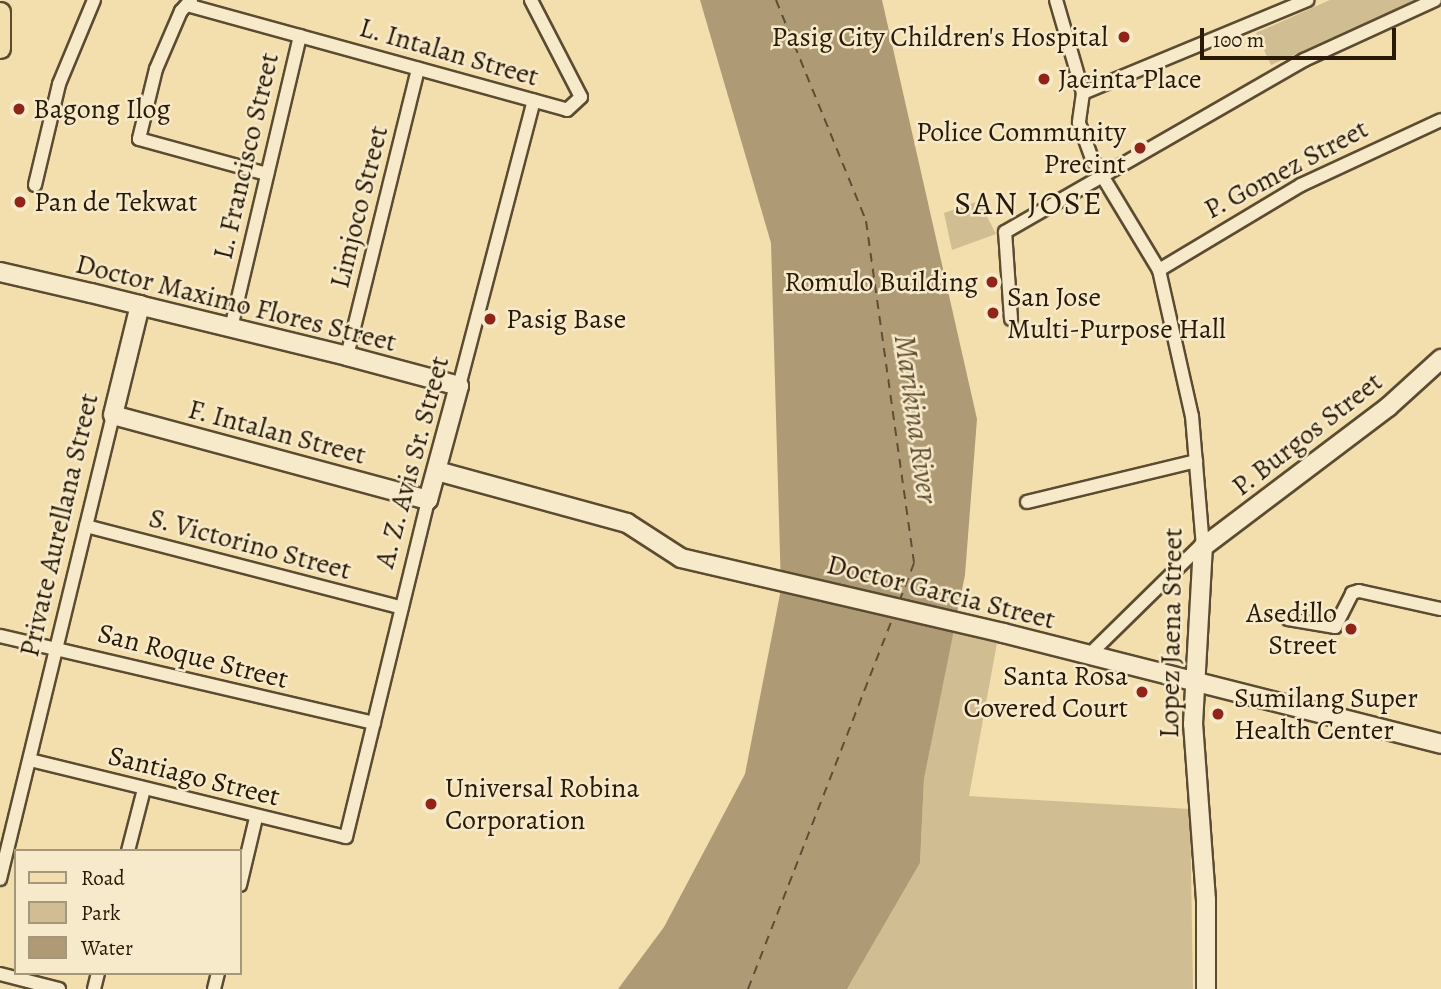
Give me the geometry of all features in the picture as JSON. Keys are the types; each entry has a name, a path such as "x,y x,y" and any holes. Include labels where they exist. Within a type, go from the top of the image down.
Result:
{"main road":[{"path":"0,12 0,47"}],"street":[{"path":"36,185 59,84 94,0"},
{"name":"L. Intalan Street","path":"189,2 300,36 567,110 581,97 531,0"},
{"name":"Lopez Jaena Street","path":"1056,0 1083,93 1079,123 1103,178 1159,270 1192,416 1200,547 1194,684 1206,989"},
{"path":"1083,93 1308,0"},
{"path":"1011,320 1005,232 1304,60 1435,0"},
{"path":"189,2 156,69 138,139 267,174"},
{"name":"L. Francisco Street","path":"231,328 300,36"},
{"name":"Limjoco Street","path":"347,356 418,69"},
{"name":"A. Z. Avis Sr. Street","path":"346,837 428,500 534,101"},
{"name":"P. Gomez Street","path":"1159,270 1301,185 1441,120"},
{"name":"Doctor Maximo Flores Street","path":"0,272 347,356 459,386"},
{"name":"Private Aurellana Street","path":"0,879 140,305"},
{"name":"P. Burgos Street","path":"1200,547 1388,407 1441,359"},
{"name":"F. Intalan Street","path":"113,415 428,500"},
{"path":"1027,502 1196,461"},
{"name":"Doctor Garcia Street","path":"437,471 627,523 681,558 1003,633 1194,684 1441,744"},
{"name":"S. Victorino Street","path":"86,526 402,608"},
{"path":"1095,649 1200,547"},
{"path":"1288,619 1335,627 1352,593 1359,591 1441,609"},
{"name":"San Roque Street","path":"0,636 57,647 374,723"},
{"path":"1196,651 1204,672 1223,691"},
{"name":"Santiago Street","path":"30,760 256,818 346,837"},
{"path":"129,849 144,789"},
{"path":"242,877 256,818"},
{"path":"0,974 59,989"}],"green space":[{"path":"1330,0 1419,0 1271,65 1256,33"},
{"path":"979,201 996,234 952,250 944,213"},
{"path":"953,632 997,643 969,796 1190,809 1193,989 847,989 920,863 924,779"}],"water":[{"name":"Marikina River","path":"700,0 882,0 977,419 965,575 924,779 920,863 847,989 618,989 664,927 745,774 781,589 771,243"}],"ferry route":[{"path":"776,0 866,221 914,563 900,600"},
{"path":"748,989 894,615"}],"place":[{"name":"Pasig City Children's Hospital","path":"1124,37"},
{"name":"Jacinta Place","path":"1044,79"},
{"name":"Bagong Ilog","path":"19,109"},
{"name":"Police Community Precint","path":"1140,148"},
{"name":"Pan de Tekwat","path":"20,202"},
{"name":"Romulo Building","path":"992,282"},
{"name":"San Jose Multi-Purpose Hall","path":"993,313"},
{"name":"Pasig Base","path":"490,319"},
{"name":"Asedillo Street","path":"1351,629"},
{"name":"Santa Rosa Covered Court","path":"1142,692"},
{"name":"Sumilang Super Health Center","path":"1218,714"},
{"name":"Universal Robina Corporation","path":"431,804"}],"district":[{"name":"SAN JOSE","path":"1029,203"}]}
